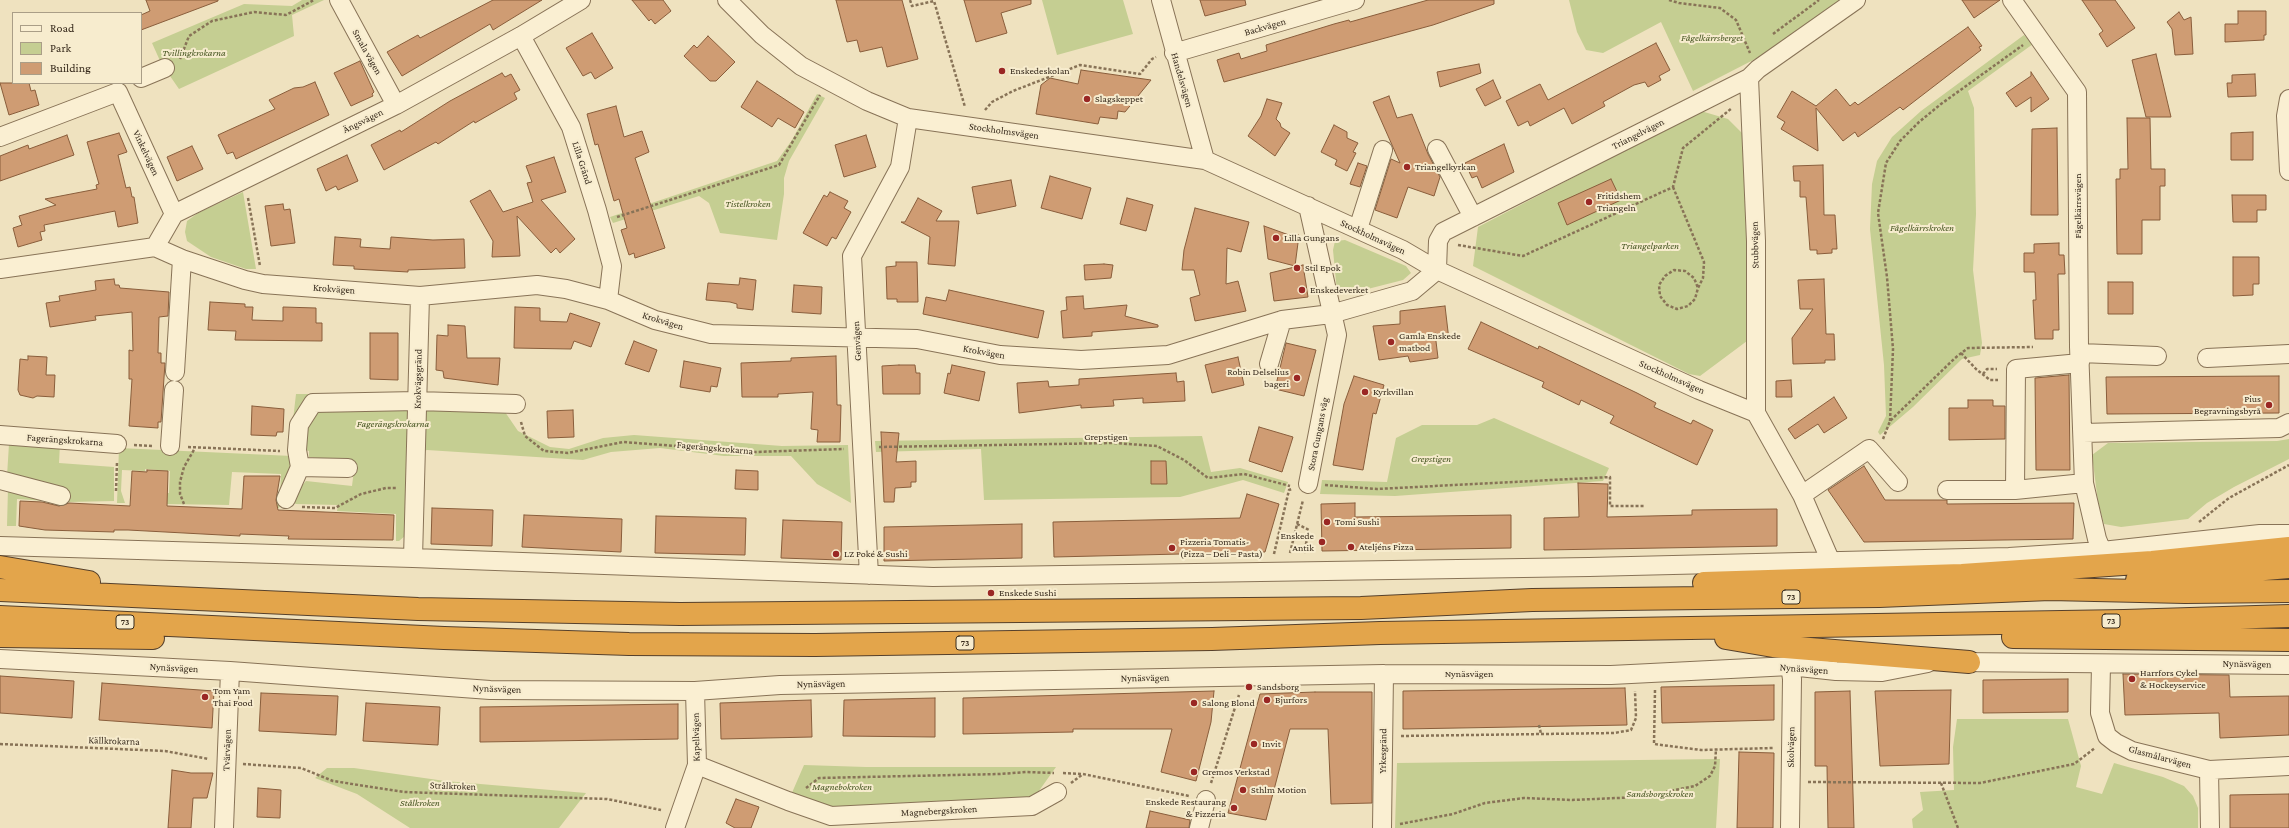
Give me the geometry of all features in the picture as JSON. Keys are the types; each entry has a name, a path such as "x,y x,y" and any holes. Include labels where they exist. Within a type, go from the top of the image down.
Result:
{"highway":[{"path":"1532,600 1636,584 1962,575 2152,562 2289,548"},
{"path":"0,567 188,599"},
{"path":"2050,589 2163,577 2289,567"},
{"name":"73","path":"0,590 426,609 673,614 1361,608 1532,600 1879,596 2050,589 2185,592 2289,591"},
{"name":"73","path":"0,617 444,638 606,643 815,645 1212,639 1388,633 1680,630 2289,616"},
{"path":"1933,624 1983,637 2289,640"},
{"path":"0,636 187,638 250,628"},
{"path":"1680,630 1773,646 1969,662"}],"street":[{"name":"Smala vägen","path":"339,0 396,105"},
{"name":"Ängsvägen","path":"174,214 396,105 521,36 581,0"},
{"name":"Stockholmsvägen","path":"727,0 762,35 802,66 867,101 908,118 1205,160 1403,250 1437,270 1699,390 1756,413"},
{"name":"Handelsvägen","path":"1160,0 1167,55 1205,160"},
{"name":"Backvägen","path":"1167,55 1355,0"},
{"name":"Triangelvägen","path":"1438,241 1443,232 1752,81 1856,0"},
{"name":"Fågelkärrsvägen","path":"2012,0 2077,92 2080,358 2084,483 2097,539 2102,551"},
{"name":"Lilla Gränd","path":"521,36 571,127 601,223 612,266 608,300"},
{"path":"142,78 165,68"},
{"name":"Stubbvägen","path":"1752,81 1756,241 1756,413"},
{"name":"Vinkelvägen","path":"0,138 123,87 174,214"},
{"path":"2289,99 2286,116 2289,171"},
{"name":"Genvägen","path":"869,575 852,256 900,167 908,118"},
{"path":"1437,149 1473,217"},
{"path":"1358,229 1383,150"},
{"path":"1308,206 1331,314 1412,291 1437,270 1438,241"},
{"path":"0,269 155,247 174,214"},
{"name":"Krokvägen","path":"155,247 182,259 245,280 263,284 420,296 537,285 566,289 608,300 655,320 711,334 856,336 917,339 1000,356 1081,360 1168,355 1282,320 1331,314"},
{"path":"175,372 182,259"},
{"name":"Krokvägsgränd","path":"413,558 420,296"},
{"name":"Stora Gungans väg","path":"1308,484 1337,335 1331,314"},
{"path":"1269,364 1282,320"},
{"path":"2207,358 2289,354"},
{"path":"2015,490 2016,368 2080,358 2157,356"},
{"path":"170,446 174,390"},
{"path":"286,499 298,458 299,425 313,403 417,401 516,404"},
{"path":"1756,413 1802,495 1831,562"},
{"path":"2083,433 2279,428 2289,423"},
{"name":"Fagerängskrokarna","path":"0,435 117,444"},
{"path":"1802,495 1869,449 1898,482"},
{"path":"298,458 348,468"},
{"path":"0,480 61,496"},
{"path":"1948,490 2015,490 2084,483"},
{"path":"0,546 413,558 933,577 1831,562 2009,557 2102,551 2260,534 2289,534"},
{"path":"2222,640 2289,630"},
{"name":"Nynäsvägen","path":"0,659 230,671 490,690 695,691 788,684 1384,674 1655,674 1790,666 1836,671 1882,672 1930,663 1969,662 2101,665 2191,663 2289,665"},
{"path":"2101,665 2100,713 2107,736"},
{"name":"Skolvägen","path":"1790,666 1790,828"},
{"name":"Tvärvägen","path":"224,828 230,671"},
{"name":"Yrkesgränd","path":"1382,828 1384,674"},
{"name":"Kapellvägen","path":"678,821 697,765 695,691"},
{"name":"Glasmålarvägen","path":"2107,736 2132,751 2208,770 2289,766"},
{"name":"Magnebergskroken","path":"697,765 788,801 831,816 1032,806 1057,792"},
{"path":"2208,770 2210,828"},
{"path":"1200,828 1206,800"}],"path":[{"path":"165,68 182,57 188,36 212,21 254,12 286,15 314,0"},
{"path":"910,0 912,6 935,0 965,109"},
{"path":"1670,0 1720,8 1736,20 1752,81 1683,148 1673,187 1704,262 1703,278 1698,288 1696,299 1688,306 1677,309 1667,305 1660,296 1659,285 1665,276 1674,270 1685,271 1694,278 1698,288"},
{"path":"1869,449 1885,438 1890,421 1893,349 1887,277 1878,213 1886,163 1900,141 1941,104 2037,35"},
{"path":"983,112 992,102 1013,91 1080,65 1140,74 1152,59 1167,55"},
{"path":"601,223 779,165 801,130 828,81"},
{"path":"245,179 263,284"},
{"path":"1438,241 1523,256 1673,187"},
{"path":"1890,421 1968,348 2040,347"},
{"path":"1961,353 1990,380 1999,380 2016,388"},
{"path":"1983,374 1987,369 1999,369 1999,380"},
{"name":"Fagerängskrokarna","path":"516,404 525,436 544,451 568,453 623,442 755,452 863,448"},
{"path":"116,491 117,444"},
{"name":"Fagerängskrokarna","path":"117,444 272,452 298,458"},
{"name":"Grepstigen","path":"863,448 1114,444 1157,446 1184,460 1208,478 1244,474 1291,486 1308,484 1376,489 1610,478 1610,506 1644,506"},
{"path":"184,504 180,494 180,482 184,467 195,448"},
{"path":"2197,523 2229,498 2289,465"},
{"path":"1274,558 1289,490 1308,484"},
{"name":"Stora Gungans väg","path":"1290,553 1308,484"},
{"path":"286,499 295,506 334,508 361,494 386,488 415,489"},
{"path":"1297,524 1309,530 1304,548"},
{"path":"1400,729 1401,737 1614,733 1631,730 1636,718 1635,674"},
{"path":"1655,674 1654,744 1716,749 1791,747"},
{"path":"788,801 819,778 1027,772 1083,774 1206,800 1240,693"},
{"path":"1539,725 1541,734"},
{"path":"1791,782 1980,783 2074,764 2107,736"},
{"name":"Källkrokarna","path":"0,744 165,750 227,762"},
{"path":"1382,828 1453,814 1485,803 1524,798 1572,800 1640,796 1695,786 1710,776 1715,766 1716,749"},
{"name":"Strålkroken","path":"227,762 301,768 333,781 404,792 607,799 678,821"},
{"path":"1057,792 1083,774"},
{"path":"1941,783 1958,828"}],"green space":[{"name":"Tvillingkrokarna","path":"302,0 324,0 292,15 294,36 179,89 161,63 152,43 244,4 292,6"},
{"path":"1042,0 1123,0 1133,34 1057,55"},
{"name":"Fågelkärrsberget","path":"1569,0 1843,0 1761,56 1693,91 1661,22 1603,53 1586,50 1577,32"},
{"name":"Fågelkärrskroken","path":"2024,35 2033,44 1968,91 1974,108 1976,214 1973,270 1982,343 1980,355 1962,359 1913,407 1880,435 1878,432 1886,416 1884,365 1870,229 1872,184 1877,161 1892,137 1921,111"},
{"name":"Tistelkroken","path":"817,94 825,98 789,161 784,178 784,194 777,240 720,233 709,203 699,196 613,223 610,217 777,161 792,140"},
{"name":"Triangelparken","path":"1701,111 1728,119 1743,134 1749,328 1747,341 1700,376 1689,374 1473,266 1478,227"},
{"path":"243,192 256,269 246,269 211,257 187,241 185,232 187,221 198,213"},
{"path":"1345,240 1406,266 1411,273 1403,280 1348,294 1337,292 1333,250 1335,241"},
{"name":"Fagerängskrokarna","path":"296,394 401,394 505,412 518,431 550,447 569,449 603,438 634,435 782,446 848,445 851,503 817,484 791,456 724,456 660,448 611,452 583,460 427,450 406,456 405,536 399,541 396,541 396,514 337,511 338,505 296,504 292,502 293,496 306,481 352,486 355,462 309,457 309,451 290,446"},
{"name":"Grepstigen","path":"1494,418 1609,468 1603,481 1395,496 1320,494 1322,480 1387,482 1396,438 1422,425 1477,425"},
{"path":"1202,436 1211,472 1240,468 1288,482 1284,493 1243,480 1180,497 984,500 981,449 876,452 875,441"},
{"path":"2289,439 2289,459 2234,487 2207,503 2188,519 2121,527 2104,524 2098,502 2092,455 2108,443 2277,441"},
{"path":"9,444 60,444 59,463 114,467 114,501 69,502 66,492 7,476"},
{"path":"119,448 292,456 292,467 279,508 276,508 276,497 280,496 281,474 232,472 229,505 163,504 164,493 169,493 170,471 145,469 145,471 122,470 121,491 125,503 117,503"},
{"path":"8,488 47,501 17,499 16,526 7,526"},
{"path":"1957,719 2068,719 2081,766 2076,787 2102,794 2114,763 2163,777 2184,786 2193,796 2198,808 2198,828 1913,828 1912,819 1923,810 1920,792 1954,790 1953,747"},
{"name":"Sandsborgskroken","path":"1720,759 1716,828 1395,828 1397,763"},
{"name":"Magnebokroken","path":"804,765 866,767 1056,767 1031,802 841,809 810,804 791,795"},
{"name":"Stålkroken","path":"327,768 354,768 445,781 586,793 559,828 410,828 357,794 315,778"}],"building":[{"path":"146,0 218,0 142,30 142,15 150,11"},
{"path":"493,0 542,0 493,30 490,24 402,76 387,52 418,35 420,38"},
{"path":"632,0 663,0 671,11 655,24 651,19 649,21"},
{"path":"836,0 902,0 918,59 887,67 882,47 860,52 857,40 847,42"},
{"path":"964,0 1031,0 1031,4 1001,13 1007,33 976,42"},
{"path":"1200,0 1245,0 1246,5 1205,16"},
{"path":"1428,0 1494,0 1494,4 1433,25 1224,82 1217,60 1239,53 1241,59 1267,51 1266,45 1334,24 1349,20 1350,22"},
{"path":"1962,0 2000,0 1974,18"},
{"path":"2082,0 2115,0 2135,28 2107,47 2099,34 2103,31"},
{"path":"2238,11 2266,11 2266,35 2264,35 2264,40 2225,42 2225,24 2238,24"},
{"path":"2179,12 2184,20 2191,17 2193,54 2175,55 2172,29 2167,22"},
{"path":"1968,27 1982,46 1979,47 1981,50 1903,110 1900,107 1858,137 1855,132 1843,141 1816,108 1818,151 1781,129 1785,122 1777,117 1792,91 1816,106 1836,89 1850,106 1855,102 1858,105"},
{"path":"592,33 613,68 595,79 591,72 583,76 566,48"},
{"path":"708,36 735,62 716,81 710,81 684,56 694,45 697,48"},
{"path":"1656,43 1670,70 1659,76 1661,80 1648,87 1645,82 1634,85 1603,102 1605,106 1572,124 1564,108 1530,126 1528,121 1518,126 1506,101 1540,84 1548,100"},
{"path":"2156,54 2171,117 2146,117 2132,60"},
{"path":"360,61 374,92 372,94 373,96 351,106 334,73"},
{"path":"1479,64 1481,73 1440,87 1437,72"},
{"name":"Slagskeppet","path":"1081,70 1151,80 1125,112 1118,111 1117,119 1100,117 1098,124 1036,114 1041,85 1050,78 1078,84"},
{"path":"2031,72 2049,99 2031,112 2031,97 2016,107 2006,93 2031,76"},
{"path":"502,73 505,77 511,74 520,90 514,93 517,99 475,123 474,121 438,144 436,142 384,170 371,145 400,130 401,132 450,101"},
{"path":"2255,74 2256,96 2228,97 2227,83 2232,83 2232,75"},
{"path":"1493,80 1501,98 1485,106 1476,89"},
{"path":"757,81 804,112 795,128 778,118 772,127 741,107"},
{"path":"315,82 329,115 236,159 233,152 227,154 218,135 275,109 269,100 294,88 303,87"},
{"path":"0,83 29,84 31,91 35,90 39,105 9,115"},
{"name":"Triangelkyrkan","path":"1389,96 1397,118 1412,114 1428,154 1440,177 1434,196 1408,187 1397,218 1375,210 1391,159 1400,163 1373,102"},
{"path":"1267,99 1282,103 1276,119 1280,123 1281,127 1290,133 1275,156 1248,136 1261,116"},
{"path":"616,106 624,137 642,131 649,152 635,158 665,248 635,258 634,253 629,255 621,230 627,228 619,199 614,201 598,144 595,145 587,114"},
{"path":"2127,118 2150,118 2151,169 2165,169 2165,186 2160,186 2160,220 2142,220 2142,254 2117,254 2116,179 2120,179 2120,169 2128,169"},
{"path":"1334,125 1347,132 1347,138 1358,143 1353,152 1356,153 1347,171 1335,165 1337,160 1321,152"},
{"path":"2057,128 2058,215 2031,215 2032,129"},
{"path":"2253,132 2253,160 2231,160 2231,133"},
{"path":"119,133 127,152 118,155 126,188 130,187 132,197 134,197 138,223 118,227 115,211 44,225 45,231 40,232 42,240 18,247 13,228 22,225 19,216 56,205 45,199 97,189 96,185 99,184 87,142"},
{"path":"67,135 74,155 0,181 0,156 28,145 29,149"},
{"path":"866,135 876,167 844,177 835,145"},
{"path":"1504,144 1514,172 1482,188 1477,176 1472,178 1465,163"},
{"path":"192,146 203,169 177,181 167,157"},
{"path":"347,155 358,181 338,190 336,186 326,191 317,169"},
{"path":"554,157 566,192 541,200 575,239 560,253 556,248 551,253 517,216 520,256 492,257 493,241 470,201 490,190 503,212 533,202 527,183 532,182 526,166"},
{"path":"1358,163 1367,166 1360,187 1350,184"},
{"path":"1823,165 1824,215 1835,215 1837,249 1832,249 1832,253 1817,254 1817,250 1810,250 1806,197 1800,197 1800,181 1794,181 1793,166"},
{"path":"1050,176 1091,188 1082,219 1041,208"},
{"name":"Fritidshem Triangeln","path":"1611,179 1621,200 1567,225 1558,203"},
{"path":"1011,180 1016,206 977,214 972,187"},
{"path":"830,192 848,201 844,208 851,212 836,239 832,237 827,246 803,233 824,195 827,197"},
{"path":"2232,195 2266,195 2266,210 2257,210 2257,222 2233,222"},
{"path":"918,198 942,211 936,221 959,221 955,266 928,264 930,237 901,222 905,222"},
{"path":"1127,198 1153,205 1146,231 1120,224"},
{"path":"283,204 284,210 290,209 295,243 271,246 265,206"},
{"path":"1195,208 1249,222 1241,252 1227,248 1226,284 1238,281 1246,311 1195,321 1190,298 1200,295 1194,270 1182,270 1184,250"},
{"path":"1264,226 1289,235 1299,235 1295,266 1268,259"},
{"path":"335,237 361,239 360,247 390,249 391,237 433,240 464,239 465,268 408,270 408,272 354,269 354,266 333,265"},
{"path":"2059,243 2059,255 2064,255 2065,274 2058,274 2059,330 2053,330 2053,339 2035,339 2033,300 2036,300 2035,272 2024,272 2024,253 2034,253 2034,244"},
{"path":"2233,257 2259,257 2259,284 2253,284 2253,295 2233,296"},
{"path":"896,262 917,262 918,302 897,302 897,299 887,299 886,267 896,266"},
{"path":"1084,265 1113,265 1111,278 1085,280"},
{"path":"1303,265 1308,297 1274,301 1270,273"},
{"path":"740,278 756,280 753,310 737,308 737,304 730,302 706,300 708,283 739,285"},
{"path":"114,279 115,285 119,285 120,288 169,292 168,316 159,317 158,353 161,353 161,363 165,363 161,422 158,422 158,428 129,426 132,379 129,379 129,350 133,351 132,312 95,316 96,320 50,327 46,303 60,301 59,296 96,290 95,281"},
{"path":"1824,279 1826,334 1834,334 1835,360 1825,360 1825,363 1793,364 1792,338 1813,309 1800,309 1798,280"},
{"path":"2108,282 2133,282 2133,314 2108,314"},
{"path":"794,285 822,287 821,314 792,312"},
{"path":"949,290 1044,311 1038,338 923,314 926,297 946,301"},
{"path":"1083,296 1084,309 1127,305 1125,316 1158,325 1158,327 1092,332 1092,336 1063,338 1061,311 1067,310 1066,297"},
{"path":"210,302 245,304 245,307 253,307 252,320 283,321 283,307 316,308 316,323 322,323 322,341 235,340 236,331 208,330"},
{"path":"1445,306 1449,340 1435,333 1438,358 1410,362 1408,356 1379,360 1373,326 1400,324 1400,311"},
{"path":"515,307 540,308 540,321 567,322 570,313 600,323 591,347 574,341 571,349 514,348"},
{"path":"1481,322 1538,349 1539,346 1637,393 1656,403 1654,407 1691,424 1693,420 1713,430 1697,465 1610,423 1614,416 1581,400 1579,405 1542,387 1544,382 1468,349"},
{"path":"448,325 465,326 467,358 500,358 498,385 444,378 443,371 436,370 437,335 448,336"},
{"path":"370,333 398,333 398,380 370,379"},
{"path":"634,341 657,350 649,372 625,364"},
{"path":"1286,343 1316,350 1304,396 1275,389"},
{"path":"28,356 47,357 46,375 55,375 54,397 37,396 33,398 20,395 18,390 20,359 28,360"},
{"path":"836,356 837,405 841,405 840,442 817,442 818,430 811,429 813,392 778,394 778,397 742,397 741,363 791,361 791,358"},
{"path":"1238,357 1244,385 1212,393 1205,365"},
{"path":"684,361 721,368 717,387 711,386 710,392 680,387"},
{"path":"915,365 916,373 920,373 920,394 883,394 882,366"},
{"path":"952,365 985,372 979,401 944,393 948,373 950,374"},
{"path":"1176,373 1177,382 1184,381 1185,401 1143,403 1143,398 1113,400 1114,406 1081,408 1081,405 1019,413 1017,383 1048,381 1049,387 1079,385 1079,379"},
{"path":"2069,375 2070,470 2036,470 2035,378"},
{"path":"1354,376 1384,385 1376,414 1373,413 1363,470 1333,465 1344,404"},
{"path":"2279,376 2279,413 2107,414 2106,377"},
{"path":"1791,380 1792,397 1776,397 1776,381"},
{"path":"1834,397 1847,418 1824,433 1818,424 1795,439 1788,429"},
{"path":"1968,400 1993,400 1993,406 2005,406 2005,439 1949,440 1949,408 1968,408"},
{"path":"252,406 284,409 283,432 277,432 276,436 251,435"},
{"path":"573,410 574,437 548,438 547,411"},
{"path":"1259,427 1293,437 1282,472 1249,461"},
{"path":"881,432 899,433 896,462 916,461 916,482 911,482 911,487 895,488 894,502 884,502"},
{"path":"1151,461 1166,461 1167,484 1151,484"},
{"path":"1864,466 1885,500 1947,500 1947,504 2074,503 2073,539 1864,542 1828,490"},
{"path":"147,470 168,471 167,506 242,509 244,476 280,476 276,500 278,510 394,515 393,540 288,539 289,536 240,534 240,536 128,530 114,530 114,532 45,530 19,526 20,501 42,502 59,506 69,503 130,506 132,471 147,472"},
{"path":"736,470 758,471 758,490 735,489"},
{"path":"1578,483 1608,484 1607,517 1692,515 1692,510 1777,509 1777,546 1544,550 1544,518 1579,517"},
{"path":"1247,494 1279,504 1265,552 1054,557 1053,522 1240,518"},
{"path":"1355,503 1355,517 1511,515 1511,548 1322,551 1321,504"},
{"path":"432,508 493,510 492,546 431,544"},
{"path":"524,515 622,519 621,552 522,547"},
{"path":"656,516 746,518 745,555 655,553"},
{"path":"783,520 842,522 841,560 781,558"},
{"path":"1022,524 1022,558 884,561 884,527"},
{"path":"2123,674 2229,675 2230,697 2289,696 2289,735 2220,738 2219,713 2125,715"},
{"path":"0,676 74,681 72,718 0,713"},
{"path":"2068,679 2068,712 1983,713 1983,680"},
{"path":"102,683 214,691 212,728 99,720"},
{"path":"1774,685 1774,720 1662,723 1661,687"},
{"path":"1625,688 1627,725 1403,729 1403,691"},
{"path":"1951,690 1949,764 1880,766 1875,691"},
{"path":"1214,691 1211,722 1196,781 1161,772 1172,729 1073,729 1073,732 963,734 963,698"},
{"path":"1850,691 1854,828 1828,828 1827,766 1815,766 1815,692"},
{"path":"1372,692 1372,803 1331,804 1328,729 1290,729 1266,820 1228,813 1260,694"},
{"path":"261,693 338,696 336,735 259,731"},
{"path":"935,698 935,737 843,736 844,700"},
{"path":"811,700 812,737 721,739 720,703"},
{"path":"366,703 440,707 438,745 363,741"},
{"path":"678,704 678,739 480,742 480,707"},
{"path":"1739,752 1774,753 1773,828 1737,828"},
{"path":"172,770 191,773 213,773 207,798 193,798 191,828 168,828"},
{"path":"258,788 281,790 280,818 257,817"},
{"path":"2289,794 2289,828 2230,828 2230,795"},
{"path":"736,799 759,807 751,828 735,828 726,823"},
{"path":"1150,811 1190,820 1189,828 1146,828"}],"place":[{"name":"Enskedeskolan","path":"1002,71"},
{"name":"Slagskeppet","path":"1087,99"},
{"name":"Triangelkyrkan","path":"1407,167"},
{"name":"Fritidshem Triangeln","path":"1589,202"},
{"name":"Lilla Gungans","path":"1276,238"},
{"name":"Stil Epok","path":"1297,268"},
{"name":"Enskedeverket","path":"1302,290"},
{"name":"Gamla Enskede matbod","path":"1391,342"},
{"name":"Robin Delselius bageri","path":"1297,378"},
{"name":"Kyrkvillan","path":"1365,392"},
{"name":"Pius Begravningsbyrå","path":"2269,405"},
{"name":"Tomi Sushi","path":"1327,522"},
{"name":"Enskede Antik","path":"1322,542"},
{"name":"Ateljéns Pizza","path":"1351,547"},
{"name":"Pizzeria Tomatis- (Pizza – Deli – Pasta)","path":"1172,548"},
{"name":"LZ Poké & Sushi","path":"836,554"},
{"name":"Enskede Sushi","path":"991,593"},
{"name":"Harrfors Cykel & Hockeyservice","path":"2132,679"},
{"name":"Sandsborg","path":"1249,687"},
{"name":"Tom Yam Thai Food","path":"205,697"},
{"name":"Bjurfors","path":"1267,700"},
{"name":"Salong Blond","path":"1194,703"},
{"name":"Invit","path":"1254,744"},
{"name":"Gremos Verkstad","path":"1194,772"},
{"name":"Sthlm Motion","path":"1243,790"},
{"name":"Enskede Restaurang & Pizzeria","path":"1234,808"}]}
